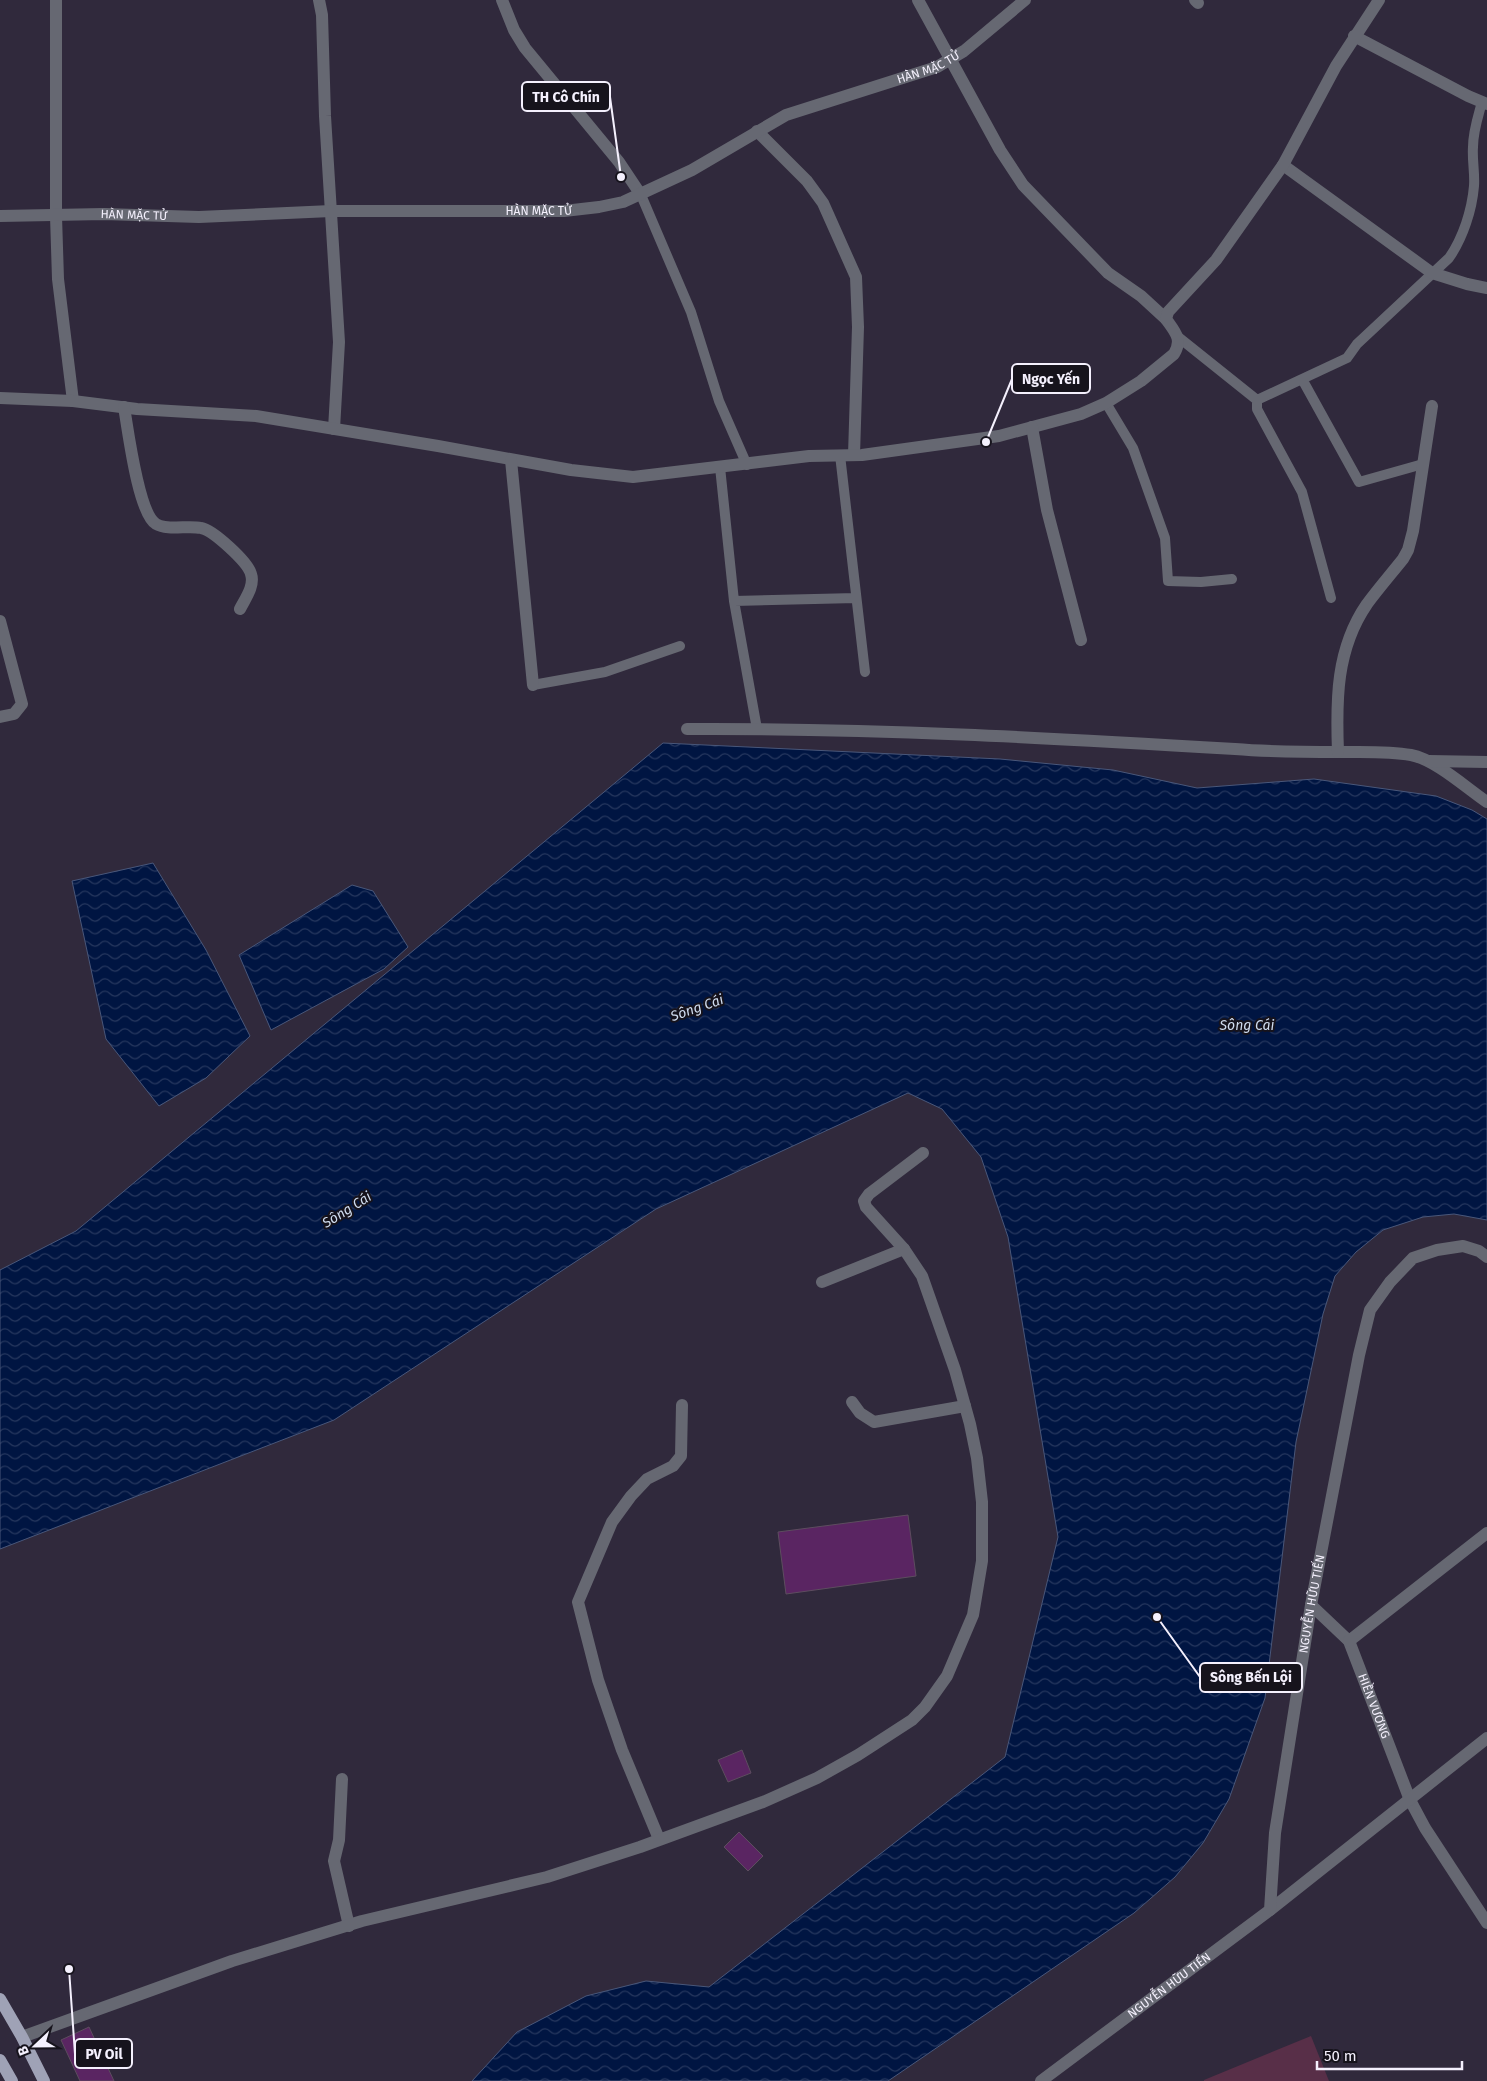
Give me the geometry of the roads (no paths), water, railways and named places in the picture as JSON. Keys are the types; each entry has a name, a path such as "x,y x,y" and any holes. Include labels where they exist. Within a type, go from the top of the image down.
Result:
{"main road":[{"path":"1,2002 22,2037 44,2081"},
{"path":"0,2060 12,2081"}],"street":[{"path":"56,0 56,216 59,288 73,401"},
{"path":"319,0 322,15 322,56 339,342 334,429"},
{"path":"502,0 514,30 525,48 619,162 642,195"},
{"path":"0,398 73,401 124,407 256,416 571,470 633,477 747,465 809,456 854,455 980,440 1082,414 1106,403 1141,381 1174,354 1179,346 1177,336 1166,319 1141,296 1108,273 1023,185 1000,150 918,0"},
{"name":"HÀN MẶC TỬ","path":"0,216 104,214 199,217 331,211 564,211 623,202 642,195 692,170 786,115 918,74 951,60 982,37 1025,0"},
{"path":"1166,319 1172,307 1216,260 1283,165 1354,36 1379,0"},
{"path":"1354,36 1485,103"},
{"path":"757,131 807,182 823,203 856,277 858,327 854,455"},
{"path":"1283,165 1432,272 1467,284 1487,288"},
{"path":"1338,752 1337,684 1342,663 1353,632 1366,606 1404,559 1408,550 1413,531 1432,406"},
{"path":"124,407 138,488 150,517 156,524 165,526 203,528 240,557 251,574 252,584 240,609"},
{"path":"1032,428 1047,510 1081,640"},
{"path":"510,460 533,685"},
{"path":"0,621 22,704 14,714 0,717"},
{"path":"687,729 757,729 1106,741 1275,752 1410,755 1428,761 1487,802"},
{"path":"1428,761 1487,762"},
{"path":"22,2037 232,1961 350,1926 547,1877 763,1802 817,1778 902,1728 925,1707 956,1658 972,1615 982,1561 982,1502 979,1476 955,1370 922,1276 904,1249 866,1207 864,1201 869,1194 924,1153"},
{"name":"NGUYỄN HỮU TIẾN","path":"1041,2081 1270,1910 1275,1832 1311,1605 1359,1355 1370,1310 1390,1282 1413,1258 1436,1250 1463,1246 1479,1251 1487,1256"},
{"path":"822,1282 904,1249"},
{"path":"852,1402 860,1413 874,1422 964,1406"},
{"path":"659,1839 622,1750 598,1680 578,1602 612,1522 631,1496 647,1479 674,1466 681,1456 682,1405"},
{"path":"1311,1605 1349,1642 1487,1533"},
{"name":"HIỀN VƯƠNG","path":"1349,1642 1410,1800 1425,1828 1486,1918"},
{"path":"1270,1910 1487,1738"},
{"path":"342,1779 339,1840 334,1861 350,1926"},
{"path":"1059,2069 1065,2081"}],"lane":[{"path":"1257,400 1347,358 1357,344 1449,258 1458,246 1472,200 1475,129 1485,103"},
{"path":"642,195 690,312 718,401 747,465"},
{"path":"1177,336 1257,400"},
{"path":"1302,379 1359,482 1423,464"},
{"path":"1257,400 1257,409 1302,492 1331,598"},
{"path":"1106,403 1132,448 1165,538 1168,581 1202,582 1232,579"},
{"path":"840,455 865,672"},
{"path":"720,468 734,601 757,729"},
{"path":"734,601 856,598"},
{"path":"533,685 605,672 680,646"}],"water":[{"name":"Sông Cái","path":"663,743 1000,759 1113,770 1197,788 1314,779 1436,796 1472,810 1487,819 1487,1220 1454,1214 1423,1217 1383,1230 1356,1252 1335,1276 1323,1314 1296,1442 1265,1698 1229,1799 1203,1843 1175,1877 1134,1913 888,2081 472,2081 517,2032 586,1996 646,1981 709,1987 1005,1757 1058,1537 1008,1237 981,1157 942,1109 908,1093 656,1209 334,1420 0,1549 0,1270 76,1231"},
{"path":"153,863 206,950 250,1036 206,1078 159,1106 106,1039 72,881"},
{"path":"352,885 373,891 408,947 384,969 271,1030 239,955"}],"place":[{"name":"TH Cô Chín","path":"621,177"},
{"name":"Ngọc Yến","path":"986,442"},
{"name":"Sông Bến Lội","path":"1157,1617"},
{"name":"PV Oil","path":"69,1969"}]}
